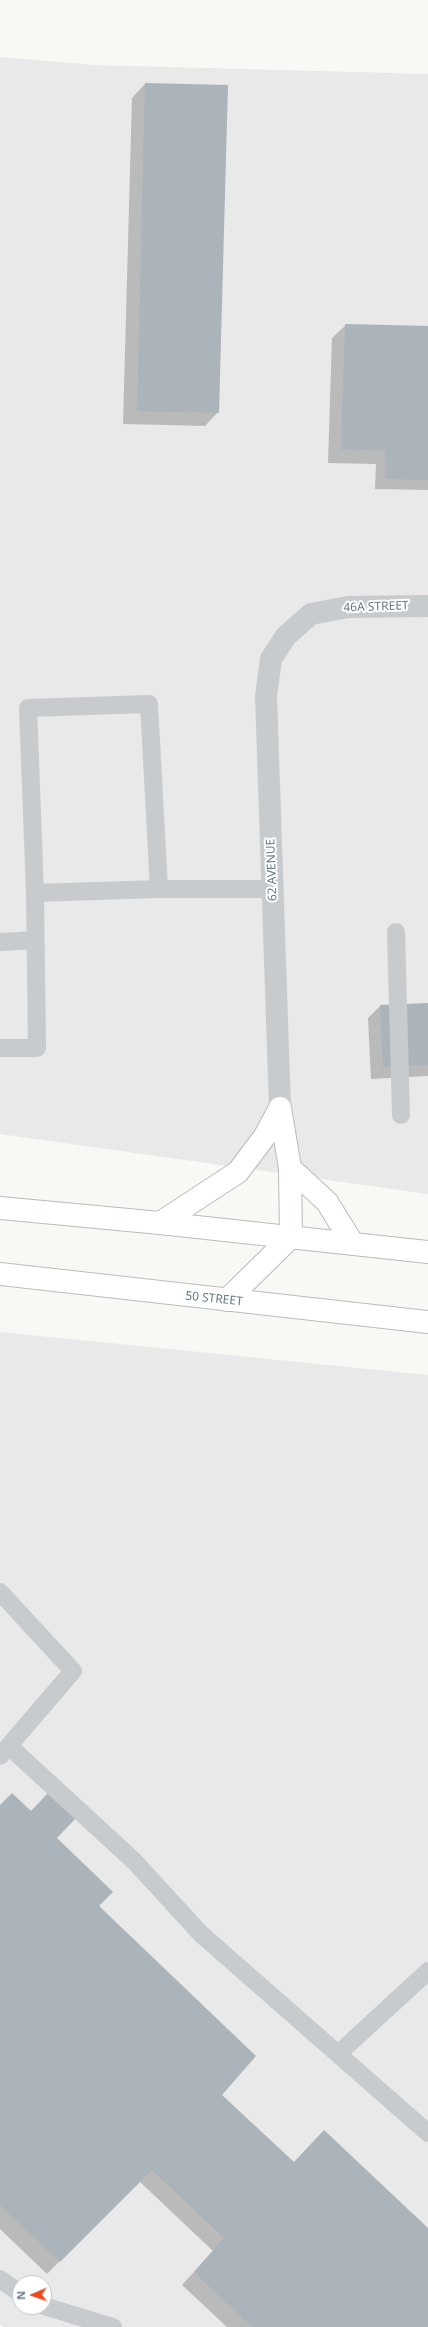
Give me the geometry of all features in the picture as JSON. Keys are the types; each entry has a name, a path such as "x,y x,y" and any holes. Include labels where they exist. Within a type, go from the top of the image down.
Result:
{"main road":[{"path":"227,1300 291,1237 290,1168 280,1108"},
{"path":"160,1223 238,1172 265,1136 280,1108"},
{"path":"290,1168 327,1202 353,1244"},
{"path":"0,1208 160,1223 428,1252"},
{"name":"50 STREET","path":"0,1274 428,1322"}],"street":[{"name":"46A STREET","path":"286,636 311,614 348,607 428,606"},
{"name":"62 AVENUE","path":"280,1108 266,696 272,659 286,636"}],"lane":[{"path":"0,1048 37,1048 35,940 36,893 28,708 150,704 160,889"},
{"path":"36,893 160,889 272,889"},
{"path":"396,932 401,1115"},
{"path":"0,942 35,940"},
{"path":"0,1592 73,1671 5,1752 134,1861 201,1934 428,2133"},
{"path":"338,2054 428,1971"},
{"path":"0,2279 12,2287"},
{"path":"52,2308 114,2327"}],"shaded area":[{"path":"0,57 94,65 428,74 428,1194 0,1134"},
{"path":"0,1332 428,1375 428,2327 4,2327 0,2324"}],"building":[{"path":"145,83 228,85 219,413 137,411"},
{"path":"345,324 428,326 428,480 385,479 385,451 341,449"},
{"path":"428,1003 428,1065 383,1067 380,1005"},
{"path":"49,1792 76,1818 57,1838 113,1892 99,1906 256,2056 222,2095 294,2162 324,2130 428,2228 428,2327 252,2327 194,2272 224,2238 152,2170 60,2262 0,2205 0,1805 12,1793 31,1811"}]}
